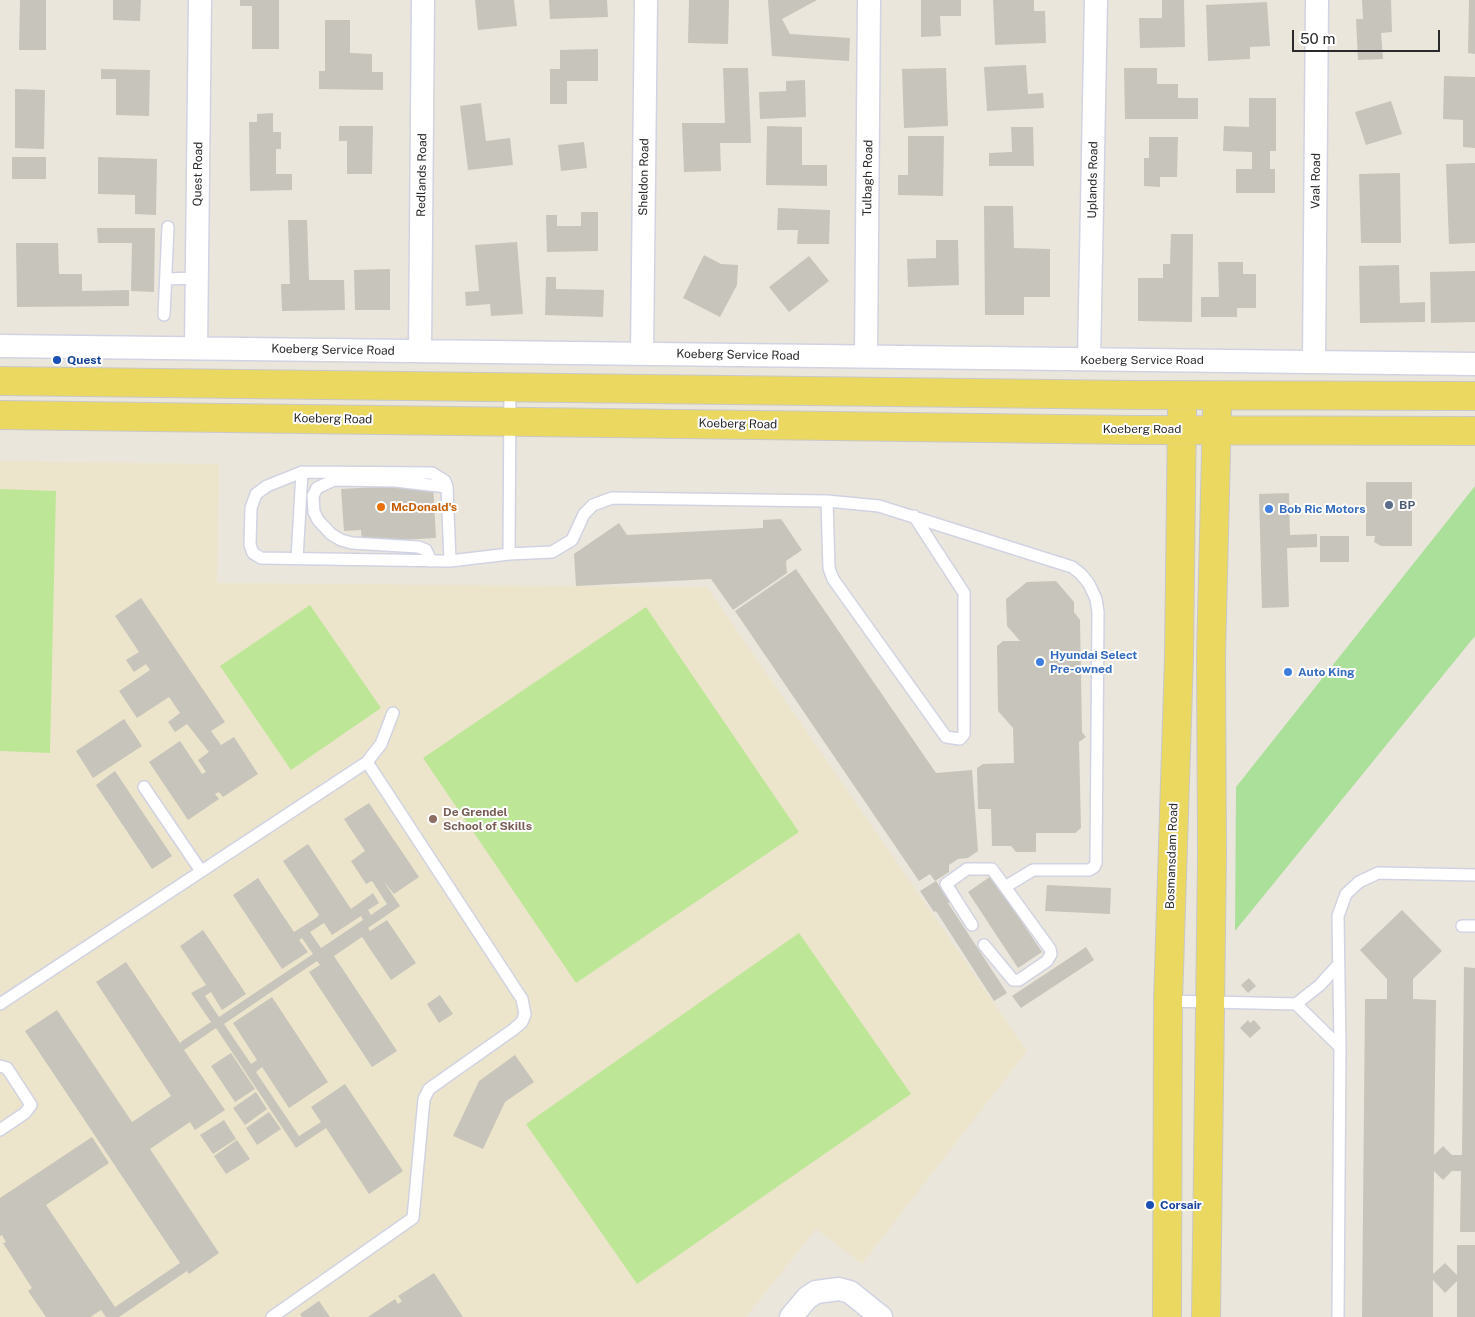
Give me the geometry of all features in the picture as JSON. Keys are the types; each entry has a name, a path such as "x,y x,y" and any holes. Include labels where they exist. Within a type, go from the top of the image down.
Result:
{"main road":[{"path":"0,381 1218,396 1475,396"},
{"name":"Bosmansdam Road","path":"1168,1317 1168,1001 1179,657 1182,395"},
{"path":"1206,1317 1210,1003 1211,657 1218,396"},
{"name":"Koeberg Road","path":"0,415 1217,430 1475,431"}],"street":[{"name":"Quest Road","path":"196,348 200,0"},
{"name":"Redlands Road","path":"420,351 423,0"},
{"name":"Sheldon Road","path":"642,354 646,0"},
{"name":"Tulbagh Road","path":"866,356 869,0"},
{"name":"Uplands Road","path":"1089,359 1096,0"},
{"name":"Vaal Road","path":"1314,361 1317,0"},
{"name":"Koeberg Service Road","path":"0,346 1475,364"},
{"path":"791,1317 807,1298 816,1292 839,1289 850,1292 881,1317"}],"lane":[{"path":"164,315 168,227"},
{"path":"166,279 196,278"},
{"path":"510,387 510,554"},
{"path":"450,562 447,488 445,481 440,476 421,472 302,472 267,486 256,494 251,508 250,545 253,553 261,558 450,562 510,554 552,552 568,544 576,535 584,514 599,501 612,498 827,501 879,506 1072,567 1082,574 1096,599 1098,612 1096,864 1089,870 1032,870 1004,887"},
{"path":"297,558 302,472"},
{"path":"431,561 426,550 418,547 352,543 341,540 331,534 318,520 314,512 313,496 317,488 334,480 395,481 447,488"},
{"path":"827,501 831,574 946,737 960,739 964,734 964,593 914,516"},
{"path":"0,1004 367,762 381,744 392,714"},
{"path":"272,1317 413,1218 424,1099 429,1089 514,1029 522,1022 525,1014 522,999 367,762"},
{"path":"144,786 201,871"},
{"path":"972,925 947,888 948,882 970,868 990,869 1050,949 1050,958 1019,980 1013,980 984,945"},
{"path":"1338,1317 1340,1047 1338,916 1346,894 1359,882 1378,873 1475,875"},
{"path":"1462,926 1475,926"},
{"path":"1168,1001 1296,1004 1320,985 1338,965"},
{"path":"1296,1004 1340,1047"},
{"path":"0,1066 7,1068 32,1105 25,1113 0,1130"}],"shaded area":[{"name":"De Grendel School of Skills","path":"0,461 219,464 217,583 707,587 1027,1051 862,1264 816,1229 746,1317 0,1317"}],"green space":[{"path":"1475,486 1475,636 1235,931 1236,787"},
{"path":"0,489 56,491 50,753 0,751"},
{"path":"310,605 381,708 291,770 220,666"},
{"path":"646,607 799,832 576,983 423,758"},
{"path":"799,933 911,1094 637,1284 526,1124"}],"building":[{"path":"20,0 46,0 46,50 19,50"},
{"path":"113,0 141,0 140,21 113,20"},
{"path":"240,0 279,0 279,49 252,49 252,6 240,6"},
{"path":"475,0 514,0 517,26 478,30"},
{"path":"549,0 607,0 608,17 550,19"},
{"path":"689,0 729,0 728,44 688,43"},
{"path":"768,0 817,0 782,19 790,34 850,38 849,61 772,56"},
{"path":"921,0 961,0 961,16 940,16 941,36 921,37"},
{"path":"993,0 1034,0 1034,11 1045,11 1046,43 995,45"},
{"path":"1162,0 1184,0 1185,47 1140,48 1139,18 1162,18"},
{"path":"1362,0 1391,0 1392,32 1381,33 1383,59 1358,60 1356,19 1363,19"},
{"path":"1469,0 1475,0 1475,54 1468,53"},
{"path":"1267,2 1270,46 1250,47 1250,59 1208,61 1206,5"},
{"path":"325,20 350,20 350,53 372,54 372,72 383,72 383,90 319,89 319,71 325,71"},
{"path":"598,49 598,81 567,81 567,104 550,104 550,69 560,69 560,50"},
{"path":"1026,65 1028,94 1043,93 1044,108 987,111 984,67"},
{"path":"723,68 748,68 751,143 720,143 721,171 684,172 682,123 725,123"},
{"path":"946,68 948,126 904,128 902,69"},
{"path":"1124,68 1157,68 1157,84 1178,84 1178,98 1198,98 1198,119 1125,119"},
{"path":"101,69 150,70 149,116 116,115 116,79 101,79"},
{"path":"1444,76 1475,77 1475,148 1463,147 1463,120 1443,119"},
{"path":"805,80 806,117 760,119 759,92 786,91 786,81"},
{"path":"15,89 45,90 44,149 15,148"},
{"path":"1249,98 1276,98 1276,151 1270,151 1270,169 1275,169 1275,193 1236,193 1236,169 1252,169 1252,152 1223,151 1224,126 1249,127"},
{"path":"1391,101 1402,134 1366,145 1355,112"},
{"path":"481,103 486,141 510,138 513,165 468,170 460,106"},
{"path":"273,113 273,132 281,132 281,149 276,149 276,174 292,174 292,190 250,191 249,122 257,122 257,114"},
{"path":"339,126 373,126 372,174 347,174 347,141 339,141"},
{"path":"767,126 802,127 802,165 827,165 827,186 766,185"},
{"path":"1011,127 1033,127 1034,166 989,166 989,153 1012,152"},
{"path":"908,136 944,136 943,196 898,195 898,175 908,175"},
{"path":"1149,137 1178,137 1177,177 1160,177 1160,187 1144,186 1144,158 1149,158"},
{"path":"584,142 587,168 561,171 558,145"},
{"path":"12,157 46,157 46,179 12,179"},
{"path":"98,157 157,159 156,215 135,214 135,195 98,194"},
{"path":"1475,163 1475,243 1449,244 1446,164"},
{"path":"1400,173 1401,243 1361,243 1359,174"},
{"path":"984,206 1013,206 1014,248 1050,249 1050,297 1024,297 1024,315 985,315"},
{"path":"778,208 830,210 829,244 797,244 798,230 777,230"},
{"path":"581,212 598,212 598,251 547,252 546,215 557,215 557,226 581,226"},
{"path":"288,220 307,220 309,280 344,280 345,310 282,311 281,284 290,284"},
{"path":"97,228 155,228 154,292 131,291 132,243 98,243"},
{"path":"1171,234 1193,234 1192,322 1138,321 1138,278 1163,278 1163,264 1170,264"},
{"path":"936,240 958,240 959,285 908,287 907,259 936,258"},
{"path":"517,242 523,314 491,316 490,304 466,306 465,292 479,291 475,245"},
{"path":"16,243 58,243 59,274 82,274 82,291 129,290 129,306 17,307"},
{"path":"704,255 721,264 738,265 737,285 720,317 683,298"},
{"path":"809,256 829,281 789,312 769,287"},
{"path":"1218,262 1243,262 1243,274 1256,274 1256,308 1237,308 1237,317 1201,317 1201,297 1219,297"},
{"path":"1399,265 1400,303 1425,302 1425,322 1360,323 1359,266"},
{"path":"390,269 390,310 355,310 354,270"},
{"path":"1475,271 1475,322 1431,323 1430,272"},
{"path":"546,277 556,277 556,289 604,290 603,317 545,315"},
{"path":"1366,482 1412,482 1412,546 1381,546 1374,542 1375,536 1366,536"},
{"path":"433,484 436,538 362,542 361,530 344,531 341,489"},
{"path":"1289,493 1290,535 1317,534 1317,547 1287,548 1289,607 1262,608 1259,494"},
{"path":"781,519 802,550 786,561 787,573 733,610 711,579 576,586 574,554 619,523 627,535 763,528 763,520"},
{"path":"1320,536 1349,536 1349,562 1320,562"},
{"path":"796,569 936,773 972,770 978,851 968,858 958,859 949,865 949,872 935,881 930,874 919,881 735,611"},
{"path":"1056,581 1074,602 1074,612 1080,620 1082,732 1086,737 1079,742 1081,828 1075,833 1036,833 1036,852 1016,852 1011,846 992,846 991,809 978,809 977,768 983,764 1014,763 1013,728 998,711 997,646 1003,641 1020,641 1007,626 1006,599 1027,582"},
{"path":"141,598 225,722 211,731 221,745 234,737 258,774 223,797 219,792 215,794 219,799 188,820 149,762 180,741 202,774 206,772 198,760 209,752 187,724 175,732 168,722 180,713 169,697 137,718 119,691 150,670 146,664 134,672 126,660 139,652 115,616"},
{"path":"124,719 142,746 93,778 76,751"},
{"path":"115,771 172,856 152,869 96,785"},
{"path":"369,803 419,877 394,894 384,882 400,906 368,928 370,931 387,920 416,963 391,980 362,937 334,956 397,1051 372,1067 309,972 320,965 317,961 224,1024 251,1064 257,1060 233,1023 272,997 328,1082 289,1108 262,1067 256,1072 299,1136 321,1122 311,1107 345,1084 403,1171 369,1194 326,1128 296,1148 216,1028 184,1050 225,1110 195,1130 190,1122 150,1149 219,1253 189,1274 187,1271 119,1317 106,1317 101,1310 90,1317 46,1317 28,1291 32,1288 3,1243 6,1242 2,1235 0,1236 0,1198 92,1137 109,1163 46,1205 115,1307 180,1263 25,1031 57,1010 132,1122 171,1096 96,982 126,962 180,1043 211,1022 191,993 206,985 180,946 203,930 246,994 222,1010 211,992 205,996 219,1017 313,954 302,938 299,940 308,952 282,969 233,895 258,878 294,932 316,918 319,915 283,861 308,844 351,909 373,893 379,903 368,910 371,915 387,904 372,881 366,884 351,861 365,851 344,819","holes":["361,916 363,920 321,948 310,932 324,923 332,935"]},
{"path":"991,876 1042,952 1018,968 968,892"},
{"path":"936,881 950,902 948,903 1007,993 994,1001 936,911 934,912 920,891"},
{"path":"1047,885 1111,888 1110,914 1045,911"},
{"path":"1402,910 1442,951 1413,979 1413,999 1436,1000 1434,1155 1443,1146 1452,1155 1462,1155 1464,967 1475,968 1475,1232 1460,1232 1461,1171 1452,1171 1443,1180 1434,1171 1433,1274 1445,1263 1457,1275 1457,1245 1475,1245 1475,1317 1457,1317 1457,1281 1445,1293 1433,1280 1433,1317 1362,1317 1365,999 1387,999 1387,979 1360,950"},
{"path":"1086,947 1094,960 1021,1008 1012,996"},
{"path":"1249,978 1256,986 1248,993 1241,985"},
{"path":"440,995 453,1014 439,1023 427,1004"},
{"path":"1248,1020 1250,1023 1254,1020 1261,1028 1250,1038 1240,1028"},
{"path":"231,1053 255,1089 235,1102 211,1066"},
{"path":"515,1055 534,1082 505,1102 483,1149 453,1136 479,1081"},
{"path":"256,1092 267,1109 245,1125 233,1108"},
{"path":"269,1112 281,1129 257,1145 246,1128"},
{"path":"224,1120 236,1139 213,1154 200,1135"},
{"path":"237,1140 250,1159 226,1174 214,1156"},
{"path":"434,1273 463,1317 368,1317 395,1299 398,1304 402,1301 398,1296"},
{"path":"319,1301 330,1317 302,1317 300,1314"}],"place":[{"name":"Quest","path":"57,360"},
{"name":"BP","path":"1389,505"},
{"name":"McDonald's","path":"381,507"},
{"name":"Bob Ric Motors","path":"1269,509"},
{"name":"Hyundai Select Pre-owned","path":"1040,662"},
{"name":"Auto King","path":"1288,672"},
{"name":"De Grendel School of Skills","path":"433,819"},
{"name":"Corsair","path":"1150,1205"}]}
